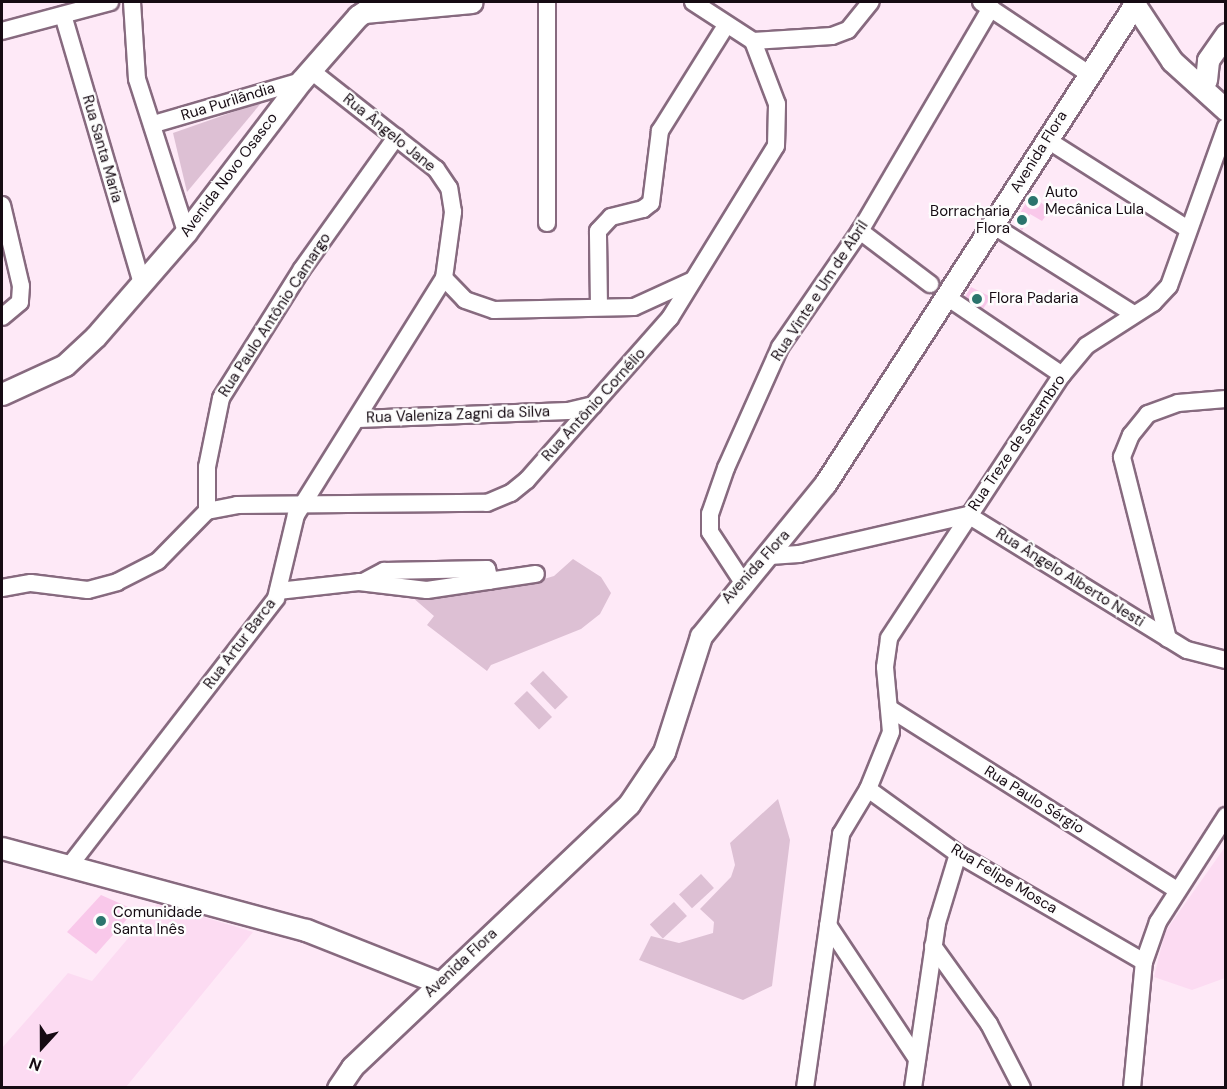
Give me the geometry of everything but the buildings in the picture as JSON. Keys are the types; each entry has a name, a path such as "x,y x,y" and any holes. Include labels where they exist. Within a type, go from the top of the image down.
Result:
{"main road":[{"name":"Avenida Novo Osasco","path":"2,394 65,365 142,283 186,232 305,76 362,7 472,2"},
{"path":"1135,2 1158,39 1214,95"},
{"name":"Avenida Flora","path":"338,1088 352,1067 629,804 664,752 701,636 718,610 770,556 825,484 994,226 1046,140 1135,2"},
{"path":"1180,62 1211,54 1226,34"},
{"path":"1211,54 1214,95"},
{"path":"2,848 306,930 440,983"}],"street":[{"path":"2,31 110,2"},
{"path":"132,2 137,79 154,124 186,232"},
{"path":"547,2 547,223"},
{"path":"693,2 725,27 753,41 832,36 848,30 871,2"},
{"path":"986,5 1089,74"},
{"name":"Rua Vinte e Um de Abril","path":"744,584 710,532 710,514 780,347 860,231 986,5"},
{"name":"Rua Santa Maria","path":"63,15 142,283"},
{"path":"599,307 598,231 611,217 651,203 660,132 725,27"},
{"name":"Rua Antônio Cornélio","path":"207,512 237,505 300,508 487,503 511,493 527,480 670,318 776,146 777,104 753,41"},
{"name":"Rua Purilândia","path":"154,124 305,76"},
{"name":"Rua Ângelo Jane","path":"305,76 396,137 436,169 449,188 453,212 444,278"},
{"name":"Rua Treze de Setembro","path":"806,1088 841,834 868,789 887,748 892,710 885,667 889,638 1062,375 1086,346 1134,314 1169,286 1226,128"},
{"name":"Rua Paulo Antônio Camargo","path":"207,512 207,467 221,398 302,269 396,137"},
{"path":"1046,140 1188,229"},
{"path":"2,205 21,286 20,302 2,317"},
{"path":"994,226 1134,314"},
{"path":"860,231 930,284"},
{"path":"444,278 465,300 494,310 634,307 694,279"},
{"name":"Rua Artur Barca","path":"70,865 278,591 300,508 358,419 444,278"},
{"path":"947,297 1062,375"},
{"path":"1168,639 1122,457 1131,435 1148,414 1178,403 1226,399"},
{"name":"Rua Valeniza Zagni da Silva","path":"358,419 568,411 593,405"},
{"path":"2,588 31,584 88,590 117,582 158,561 207,512"},
{"path":"770,556 799,554 968,515"},
{"name":"Rua Ângelo Alberto Nesti","path":"968,515 1187,650 1226,660"},
{"path":"278,591 363,582 427,590 536,574"},
{"name":"Rua Paulo Sérgio","path":"892,710 1177,890"},
{"name":"Rua Felipe Mosca","path":"868,789 958,854 1144,962"},
{"path":"1132,1088 1144,962 1158,922 1226,816"},
{"path":"913,1088 942,899 958,854"},
{"path":"828,925 917,1059"},
{"path":"933,946 989,1024 1022,1088"}],"shaded area":[{"path":"262,102 187,192 173,133"},
{"path":"573,559 601,577 611,593 600,614 581,629 491,665 487,671 427,625 434,616 412,597 534,582 554,576"},
{"path":"543,671 568,697 555,709 530,684"},
{"path":"527,691 552,717 539,729 514,704"},
{"path":"778,799 790,840 772,986 743,1000 639,960 651,936 679,943 713,933 714,922 700,909 731,877 735,865 730,843"},
{"path":"1225,847 1225,978 1192,990 1154,977 1165,932"},
{"path":"701,874 714,888 692,908 679,894"},
{"path":"674,902 687,916 663,938 650,925"},
{"path":"158,903 253,932 126,1087 2,1087 2,1048 68,973 92,981"}],"place":[{"name":"Auto Mecânica Lula","path":"1033,201"},
{"name":"Borracharia Flora","path":"1022,220"},
{"name":"Flora Padaria","path":"977,299"},
{"name":"Comunidade Santa Inês","path":"101,921"}]}
